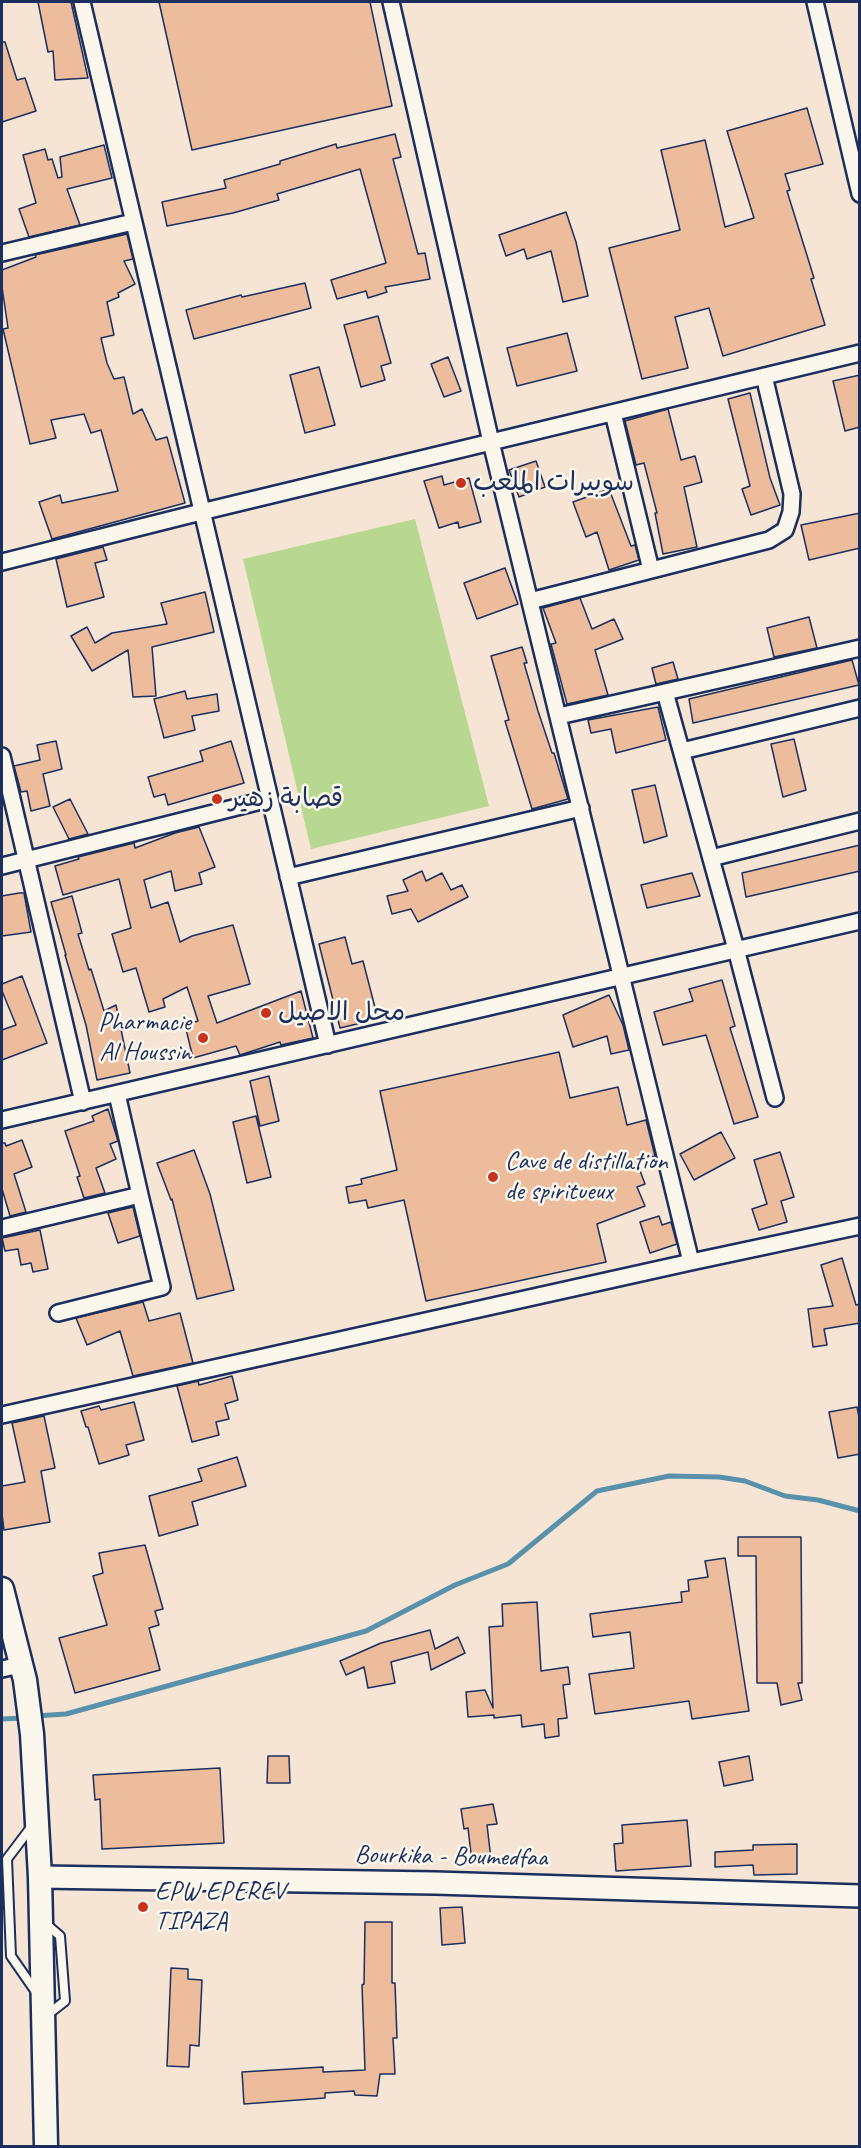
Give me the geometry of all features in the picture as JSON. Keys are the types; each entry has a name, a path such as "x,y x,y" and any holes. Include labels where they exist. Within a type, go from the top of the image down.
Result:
{"main road":[{"path":"2,1589 15,1672 32,1734 40,1876 46,2146"},
{"name":"Bourkika - Boumedfaa","path":"40,1876 435,1883 860,1896"}],"street":[{"path":"82,2 328,1045"},
{"path":"391,2 491,442 691,1262"},
{"path":"815,2 860,194"},
{"path":"2,253 133,222"},
{"path":"2,562 860,353"},
{"path":"530,601 769,540 784,530 791,512 792,494 764,376"},
{"path":"613,412 651,570"},
{"path":"559,716 860,648"},
{"path":"665,692 775,1098"},
{"path":"682,751 860,708"},
{"path":"2,756 83,1102"},
{"path":"2,866 269,800"},
{"path":"288,878 581,808"},
{"path":"711,858 860,821"},
{"path":"2,1120 860,921"},
{"path":"58,1313 162,1287 117,1094"},
{"path":"2,1228 140,1195"},
{"path":"2,1416 860,1226"}],"lane":[{"path":"37,1820 7,1859 11,1956 44,2010"}],"green space":[{"path":"415,519 489,806 311,849 243,559"}],"building":[{"path":"38,2 71,2 88,78 55,80 53,51 48,52"},
{"path":"159,2 370,2 392,106 192,150"},
{"path":"2,42 5,42 17,80 25,78 36,111 2,122"},
{"path":"807,108 823,164 785,174 790,190 787,191 814,278 811,279 825,325 723,356 709,308 675,317 688,368 642,379 609,248 680,230 661,150 705,140 725,227 754,218 727,131"},
{"path":"395,134 401,157 393,159 418,254 425,253 430,279 385,287 387,292 368,298 366,291 337,299 331,280 386,263 360,169 277,194 279,200 233,213 167,226 162,202 226,188 224,180 280,164 280,161 336,144 337,148"},
{"path":"104,145 112,178 67,189 80,225 29,237 19,209 36,203 23,155 45,149 48,160 52,159 58,178 62,177 60,157"},
{"path":"566,212 576,242 588,296 563,302 551,251 527,259 524,249 506,256 499,235"},
{"path":"127,234 133,259 124,261 135,284 118,293 119,297 107,302 114,335 101,338 107,363 114,379 124,377 133,414 142,409 156,440 167,437 185,503 52,539 39,502 60,495 62,503 118,491 101,430 91,433 84,414 51,420 56,438 30,444 3,329 8,328 2,270 36,257 35,255"},
{"path":"305,283 311,308 194,339 186,310 241,295 242,297"},
{"path":"378,316 391,363 381,366 385,380 361,387 344,325"},
{"path":"567,333 577,371 517,386 507,348"},
{"path":"448,357 461,391 444,397 431,364"},
{"path":"319,367 335,425 305,433 290,375"},
{"path":"860,375 860,427 845,431 833,381"},
{"path":"750,393 770,478 780,505 751,515 742,489 750,486 728,399"},
{"path":"668,409 681,460 695,456 702,482 684,487 697,547 663,554 655,513 657,513 644,463 636,465 625,421"},
{"path":"536,461 545,487 519,497 509,470"},
{"path":"442,476 444,485 469,478 481,522 459,528 458,522 439,528 424,481"},
{"path":"609,489 631,546 635,545 639,560 609,570 597,532 586,537 573,502"},
{"path":"860,513 860,548 809,560 801,525"},
{"path":"103,547 107,560 95,563 104,597 67,607 56,559"},
{"path":"505,568 518,604 477,619 464,583"},
{"path":"205,592 214,632 152,647 156,696 133,697 128,650 92,671 71,636 87,627 95,643 112,633 167,624 161,603"},
{"path":"580,598 592,629 614,619 623,639 595,650 608,695 567,704 551,644 556,643 543,608"},
{"path":"809,617 817,648 774,657 767,628"},
{"path":"522,647 527,663 524,663 538,711 568,799 532,809 505,721 509,720 491,656"},
{"path":"852,660 859,685 693,723 689,699"},
{"path":"673,662 678,679 656,684 652,668"},
{"path":"185,691 187,699 217,694 219,711 192,716 195,730 164,738 154,699"},
{"path":"658,707 666,740 616,753 611,729 591,733 588,720"},
{"path":"794,739 806,790 783,797 771,744"},
{"path":"56,741 62,769 43,774 50,806 31,811 27,791 21,792 14,766 40,760 37,745"},
{"path":"231,741 244,783 168,805 165,794 154,797 148,777 203,761 200,751"},
{"path":"655,785 667,836 644,843 632,790"},
{"path":"70,799 88,834 69,839 53,807"},
{"path":"199,827 215,867 199,873 202,884 175,891 171,871 144,880 151,908 168,902 180,942 192,936 233,925 250,984 208,996 217,1023 301,991 313,1038 281,1045 280,1042 240,1055 236,1046 193,1058 185,1025 198,1021 187,987 163,999 165,1007 149,1012 136,968 123,972 112,934 131,928 119,879 63,895 55,866 79,859 78,857 134,843 135,848"},
{"path":"860,845 860,871 746,897 742,873"},
{"path":"422,871 426,881 442,873 451,890 462,885 468,897 418,922 411,909 392,914 387,896 408,891 403,880"},
{"path":"692,873 700,896 647,908 641,885"},
{"path":"24,893 31,932 2,936 2,896"},
{"path":"72,896 82,933 78,934 104,1011 116,1005 130,1073 97,1080 86,1025 51,902"},
{"path":"345,937 352,964 363,961 378,1019 340,1028 319,944"},
{"path":"22,976 47,1043 2,1060 2,1030 16,1025 2,991 2,984"},
{"path":"722,980 735,1026 730,1028 758,1117 734,1124 706,1035 663,1045 654,1012 693,1001 689,989"},
{"path":"609,995 623,1025 629,1050 611,1054 607,1036 573,1047 563,1015"},
{"name":"Cave de distillation de spiritueux","path":"559,1052 570,1098 618,1087 627,1125 646,1120 655,1156 636,1160 645,1184 637,1187 645,1206 597,1224 606,1262 426,1301 404,1200 368,1208 366,1200 349,1203 346,1187 362,1184 361,1179 397,1170 380,1091"},
{"path":"269,1076 279,1121 260,1126 250,1081"},
{"path":"108,1109 118,1141 110,1144 116,1159 96,1168 105,1193 84,1198 77,1177 80,1176 65,1131 94,1121 92,1116"},
{"path":"256,1116 271,1177 247,1183 233,1122"},
{"path":"721,1132 735,1158 694,1180 680,1154"},
{"path":"22,1140 32,1167 14,1174 26,1212 10,1216 2,1189 2,1143 6,1146"},
{"path":"194,1150 210,1194 234,1290 197,1299 172,1199 157,1163"},
{"path":"780,1152 794,1197 781,1201 787,1222 759,1230 752,1209 767,1204 754,1160"},
{"path":"133,1207 140,1236 118,1243 108,1213"},
{"path":"659,1216 662,1225 671,1222 677,1244 650,1253 640,1222"},
{"path":"40,1230 48,1269 33,1272 31,1263 21,1265 18,1249 5,1251 2,1238"},
{"path":"842,1258 856,1305 860,1304 860,1323 824,1329 827,1345 813,1347 808,1309 833,1306 821,1265"},
{"path":"143,1302 149,1321 180,1313 193,1363 133,1376 120,1331 87,1345 76,1318"},
{"path":"232,1376 238,1400 225,1404 229,1419 216,1422 219,1435 192,1442 177,1386 198,1381 199,1385"},
{"path":"134,1402 144,1440 126,1445 129,1455 99,1464 81,1411 99,1406 101,1410"},
{"path":"857,1407 860,1422 860,1454 838,1458 829,1412"},
{"path":"44,1416 55,1468 41,1471 50,1522 4,1530 2,1486 25,1482 12,1423"},
{"path":"237,1457 246,1486 192,1502 198,1525 159,1536 149,1496 202,1481 198,1469"},
{"path":"738,1537 801,1537 802,1683 798,1683 802,1700 781,1705 777,1683 757,1683 756,1556 738,1556"},
{"path":"145,1545 163,1609 155,1611 159,1625 149,1628 160,1670 75,1693 59,1638 107,1625 93,1576 103,1573 99,1553"},
{"path":"725,1558 749,1711 692,1719 689,1701 595,1714 589,1674 634,1668 630,1632 593,1637 590,1614 682,1602 681,1592 689,1591 688,1580 708,1577 705,1561"},
{"path":"537,1602 541,1671 568,1667 570,1684 563,1685 567,1718 558,1719 559,1736 545,1738 544,1724 522,1727 521,1715 494,1718 494,1715 468,1717 466,1692 485,1690 493,1708 489,1627 503,1626 502,1604"},
{"path":"430,1630 435,1649 458,1637 465,1653 431,1670 428,1652 391,1662 395,1683 368,1688 364,1667 346,1675 340,1661 381,1643"},
{"path":"268,1756 289,1756 290,1783 267,1783"},
{"path":"749,1756 753,1780 724,1786 719,1762"},
{"path":"220,1768 224,1843 102,1849 100,1799 95,1800 93,1775"},
{"path":"493,1804 497,1824 487,1825 491,1859 472,1862 468,1828 464,1829 461,1809"},
{"path":"687,1820 691,1866 616,1871 614,1844 623,1843 622,1825"},
{"path":"797,1844 797,1874 754,1875 753,1865 715,1867 715,1852 753,1850 753,1845"},
{"path":"462,1907 465,1943 442,1945 440,1908"},
{"path":"365,1922 392,1922 392,1983 395,1983 397,2038 393,2038 395,2074 380,2074 377,2096 355,2095 354,2091 325,2093 325,2098 244,2104 242,2072 323,2067 323,2072 365,2070 362,1985 364,1984"},
{"path":"171,1968 188,1969 188,1979 202,1980 199,2046 190,2045 189,2067 167,2066"}],"waterway":[{"path":"35,1716 66,1714 366,1631 455,1585 508,1564 597,1491 669,1476 719,1477 745,1481 785,1496 818,1500 860,1511"},
{"path":"2,1719 23,1718"}],"place":[{"name":"سوبيرات الملعب","path":"461,483"},
{"name":"قصابة زهير","path":"217,799"},
{"name":"محل الاصيل","path":"266,1013"},
{"name":"Pharmacie Al Houssin","path":"203,1038"},
{"name":"Cave de distillation de spiritueux","path":"493,1177"},
{"name":"EPW EPEREV TIPAZA","path":"143,1907"}]}
